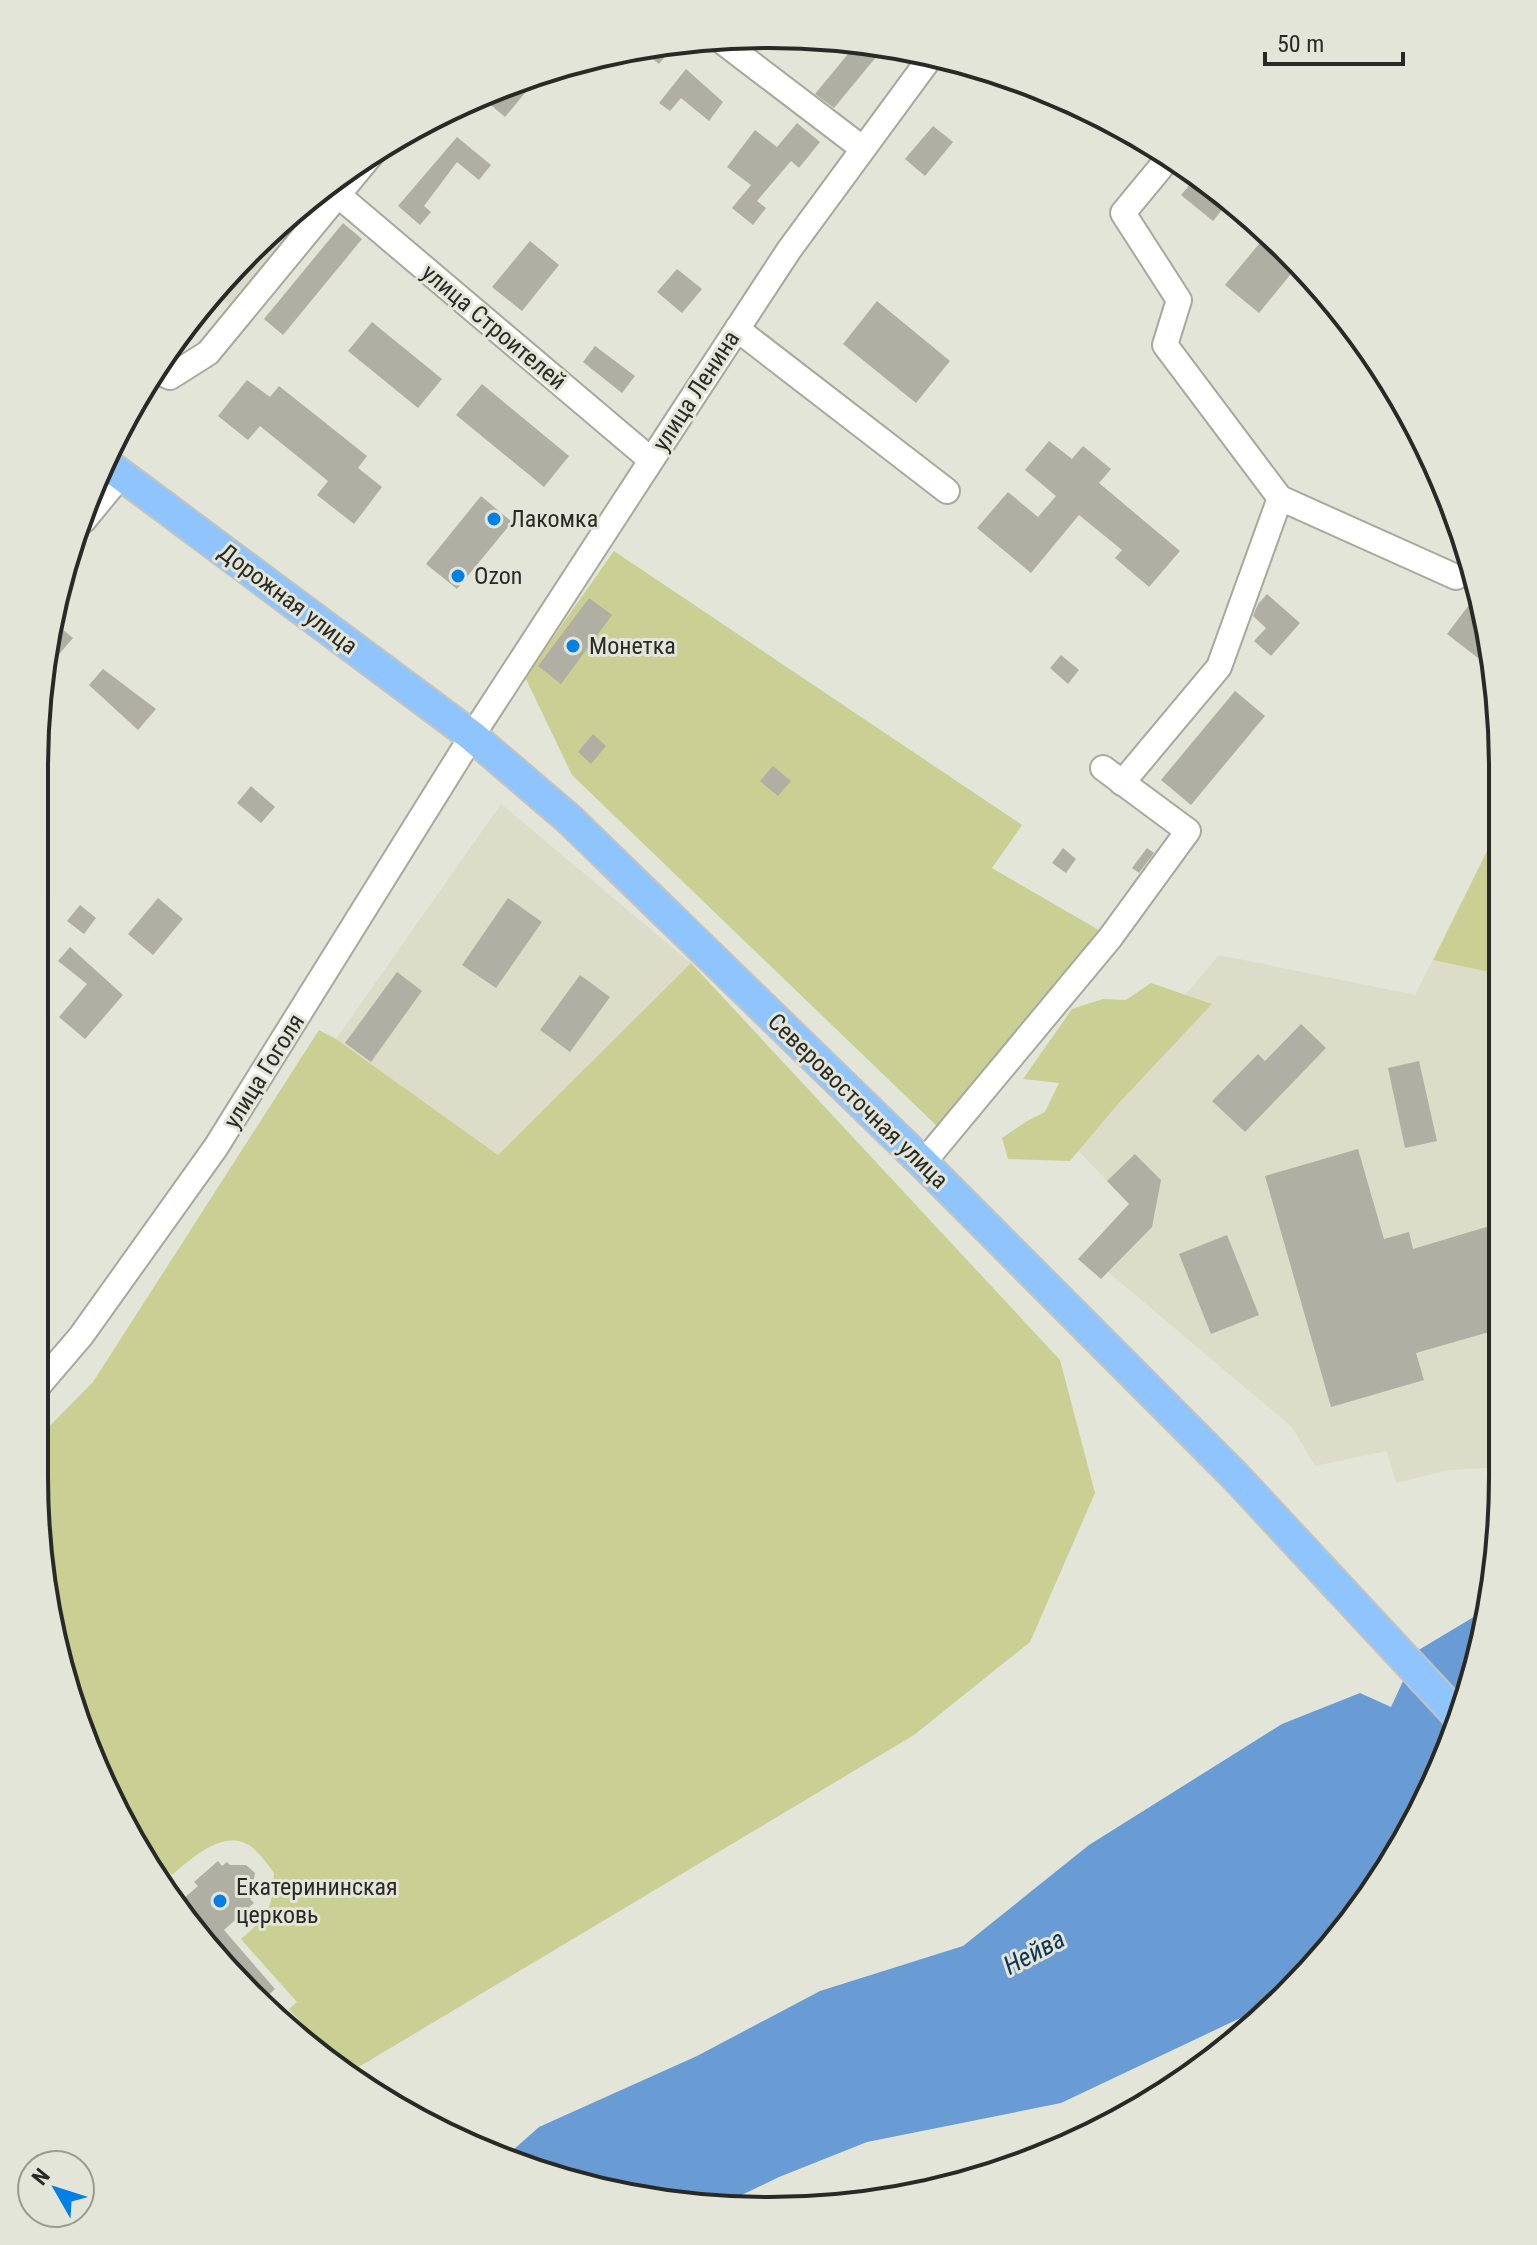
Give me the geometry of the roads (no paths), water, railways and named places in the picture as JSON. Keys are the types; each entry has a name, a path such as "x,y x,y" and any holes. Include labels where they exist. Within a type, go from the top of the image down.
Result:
{"main road":[{"name":"Дорожная улица","path":"114,469 472,736"},
{"name":"Северовосточная улица","path":"472,736 569,819 923,1163 1235,1476 1451,1708"}],"street":[{"path":"733,49 862,148"},
{"name":"улица Ленина","path":"472,736 789,250 924,66"},
{"path":"1163,165 1123,213 1179,300 1165,345 1280,498 1456,577"},
{"path":"165,375 170,377 208,353 346,185"},
{"name":"улица Строителей","path":"338,195 651,460"},
{"path":"737,329 947,491"},
{"path":"923,1163 1110,938 1188,831 1113,776 1219,667 1280,498"},
{"name":"улица Гоголя","path":"48,1375 81,1336 216,1147 472,736"}],"water":[{"name":"Нейва","path":"1475,1616 1451,1708 1415,1795 1392,1837 1368,1877 1310,1952 1248,2015 1061,2103 867,2142 740,2196 674,2191 628,2183 513,2150 539,2127 697,2056 820,1991 963,1946 1089,1845 1282,1724 1360,1693 1391,1707 1417,1651"}],"place":[{"name":"Лакомка","path":"494,519"},
{"name":"Ozon","path":"458,576"},
{"name":"Монетка","path":"573,646"},
{"name":"Екатерининская церковь","path":"220,1901"}]}
